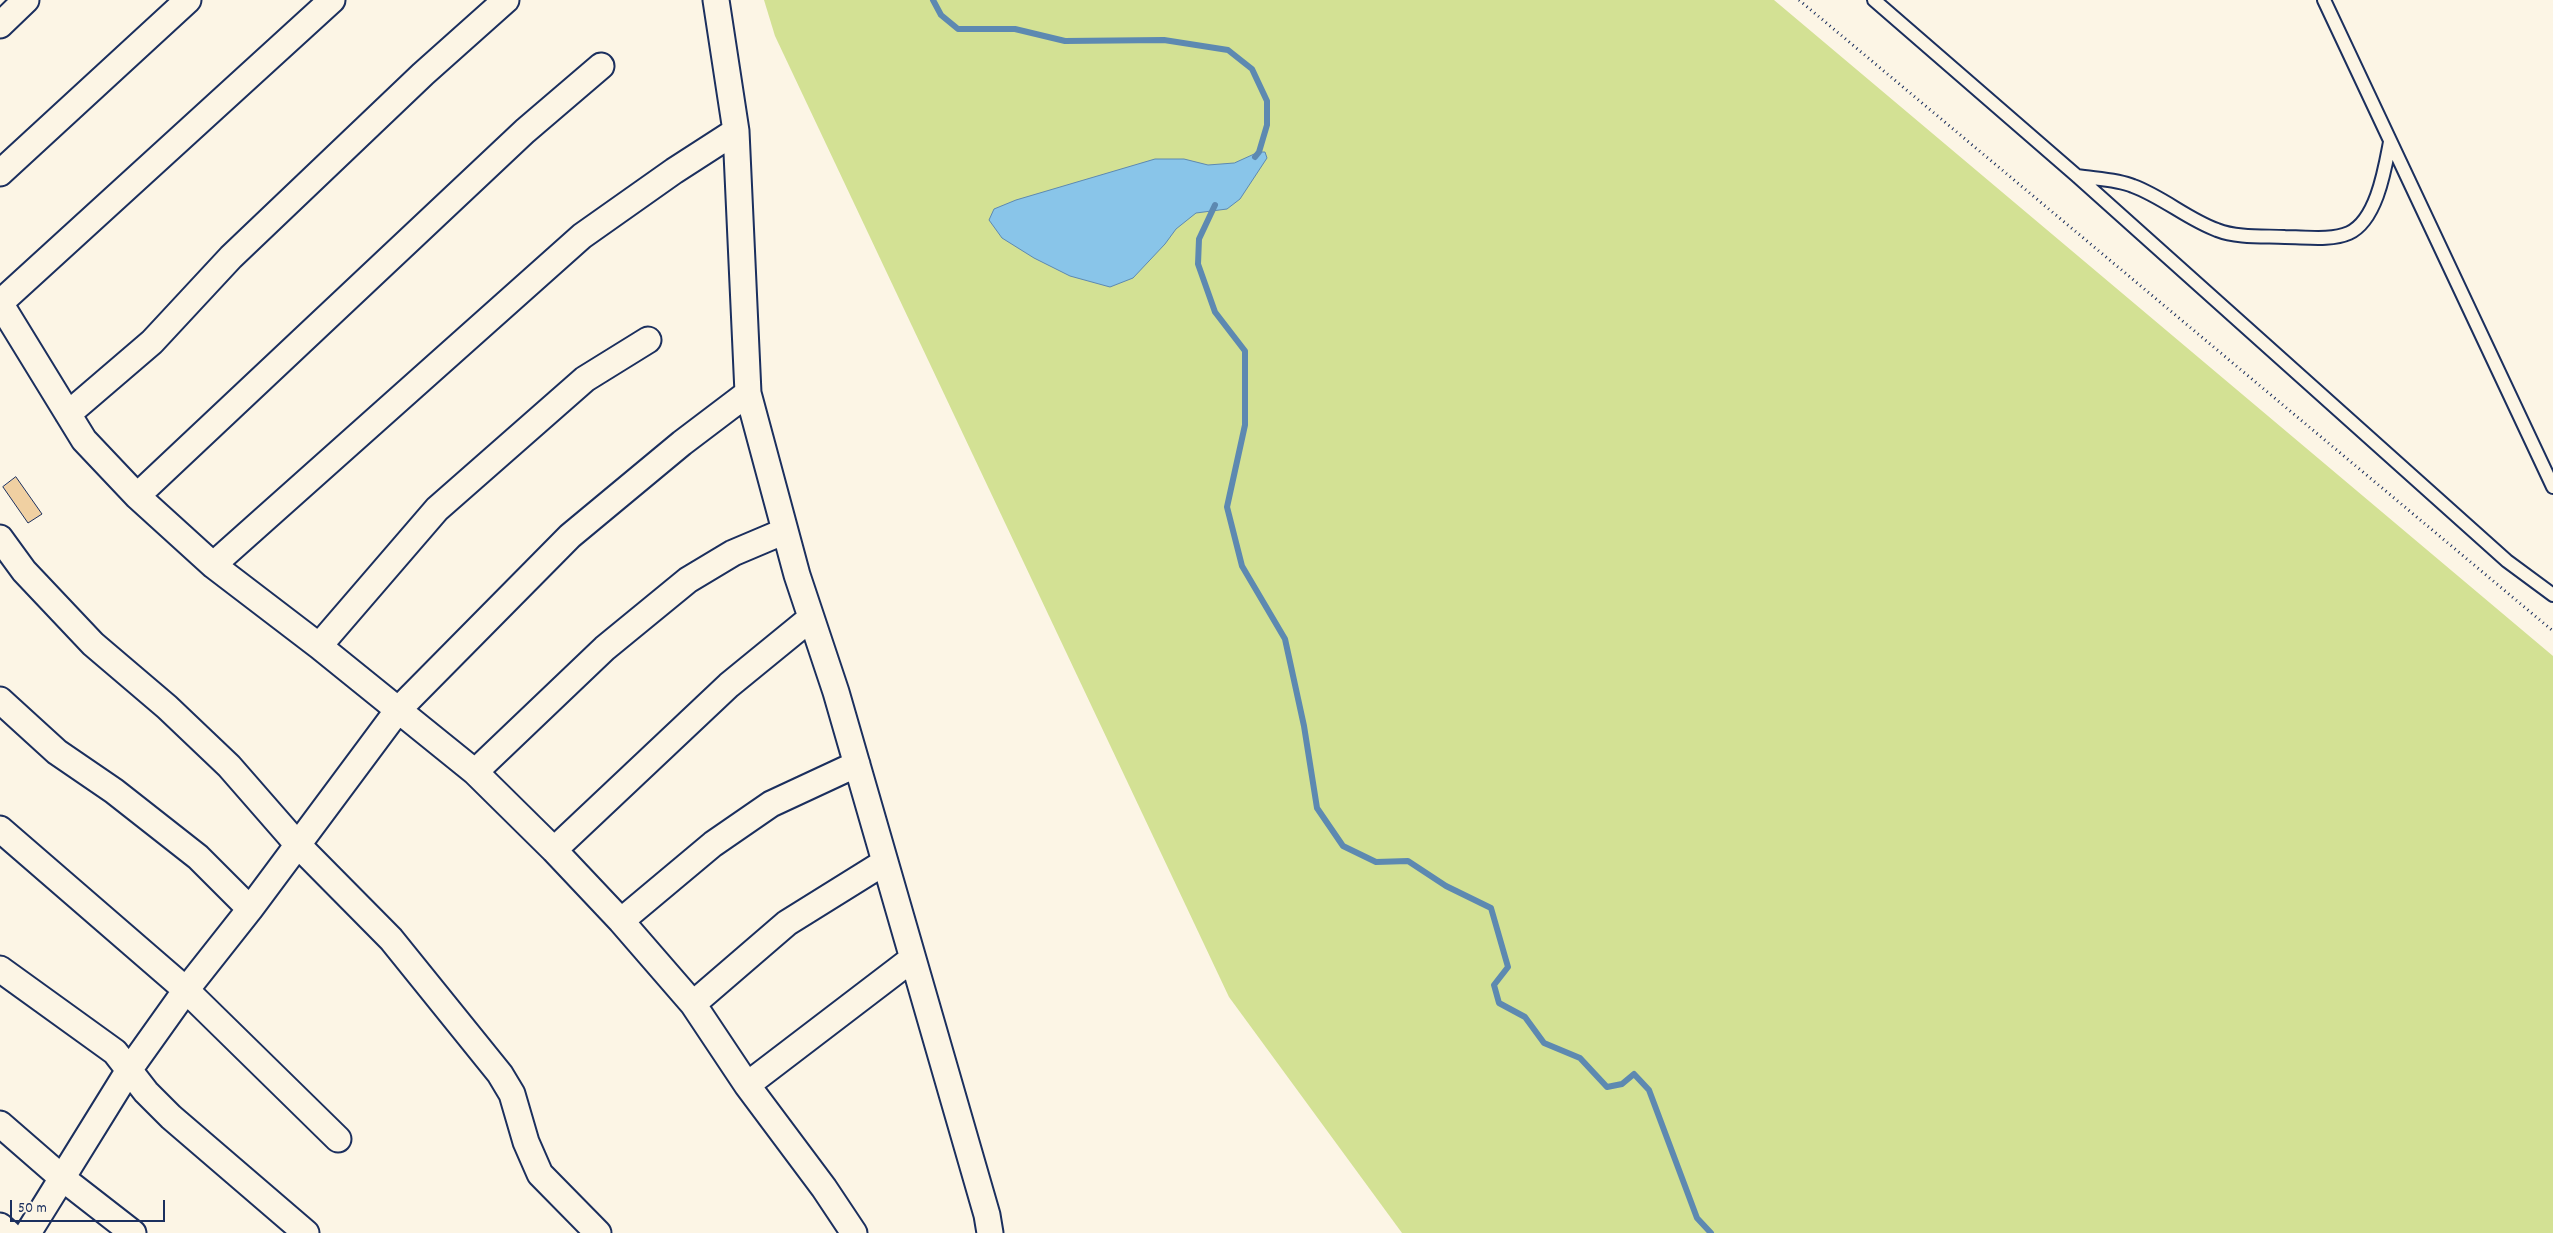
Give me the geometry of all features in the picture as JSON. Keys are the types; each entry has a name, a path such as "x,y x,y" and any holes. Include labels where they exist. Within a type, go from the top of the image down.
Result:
{"street":[{"path":"0,25 26,0"},
{"path":"0,174 188,0"},
{"path":"332,0 0,303 84,440 137,496 212,565 319,646 475,772 554,850 621,921 694,1004 747,1085 824,1188 854,1233"},
{"path":"68,414 152,342 231,258 423,74 506,0"},
{"path":"716,0 736,131 748,393 785,531 836,692 987,1215 990,1233"},
{"path":"137,496 525,131 601,66"},
{"path":"212,565 582,236 674,171 736,131"},
{"path":"319,646 437,509 585,379 648,340"},
{"path":"28,1233 129,1070 186,990 250,909 398,710 570,536 682,443 748,393"},
{"path":"475,772 605,648 688,580 732,552 785,531"},
{"path":"0,538 24,571 93,644 167,707 229,766 298,844 391,939 500,1074 512,1094 526,1142 540,1174 598,1233"},
{"path":"554,850 729,685 811,618"},
{"path":"0,700 57,752 114,791 198,857 250,909"},
{"path":"621,921 713,844 771,804 857,764"},
{"path":"0,829 186,990 338,1139"},
{"path":"694,1004 788,923 885,862"},
{"path":"747,1085 912,959"},
{"path":"0,969 115,1052 146,1092 171,1117 306,1233"},
{"path":"0,1124 61,1177 133,1233"},
{"path":"0,1226 8,1233"}],"lane":[{"path":"1874,0 2077,176 2507,561 2553,595"},
{"path":"2324,0 2553,487"},
{"path":"2077,176 2132,185 2219,232 2254,236 2322,238 2350,233 2363,220 2375,202 2381,185 2390,142"}],"path":[{"path":"1799,0 2553,631"}],"green space":[{"path":"764,0 1774,0 2553,656 2553,1233 1402,1233 1229,997 775,36"}],"water":[{"path":"1259,152 1265,152 1267,158 1240,199 1227,209 1196,213 1176,229 1165,244 1133,278 1110,287 1070,276 1034,258 1002,238 989,220 994,209 1016,200 1155,159 1184,159 1208,165 1234,163"}],"building":[{"path":"16,477 42,514 28,523 3,487"}],"waterway":[{"path":"933,0 941,15 958,29 1015,29 1065,41 1164,40 1228,50 1252,69 1267,101 1267,125 1259,152 1255,157"},
{"path":"1215,205 1199,239 1198,264 1215,312 1245,351 1245,425 1227,507 1242,566 1285,639 1304,726 1317,808 1343,846 1376,862 1408,861 1446,886 1491,908 1508,967 1494,985 1499,1003 1525,1017 1544,1043 1580,1058 1607,1087 1622,1084 1634,1074 1649,1090 1697,1218 1711,1233"}]}
